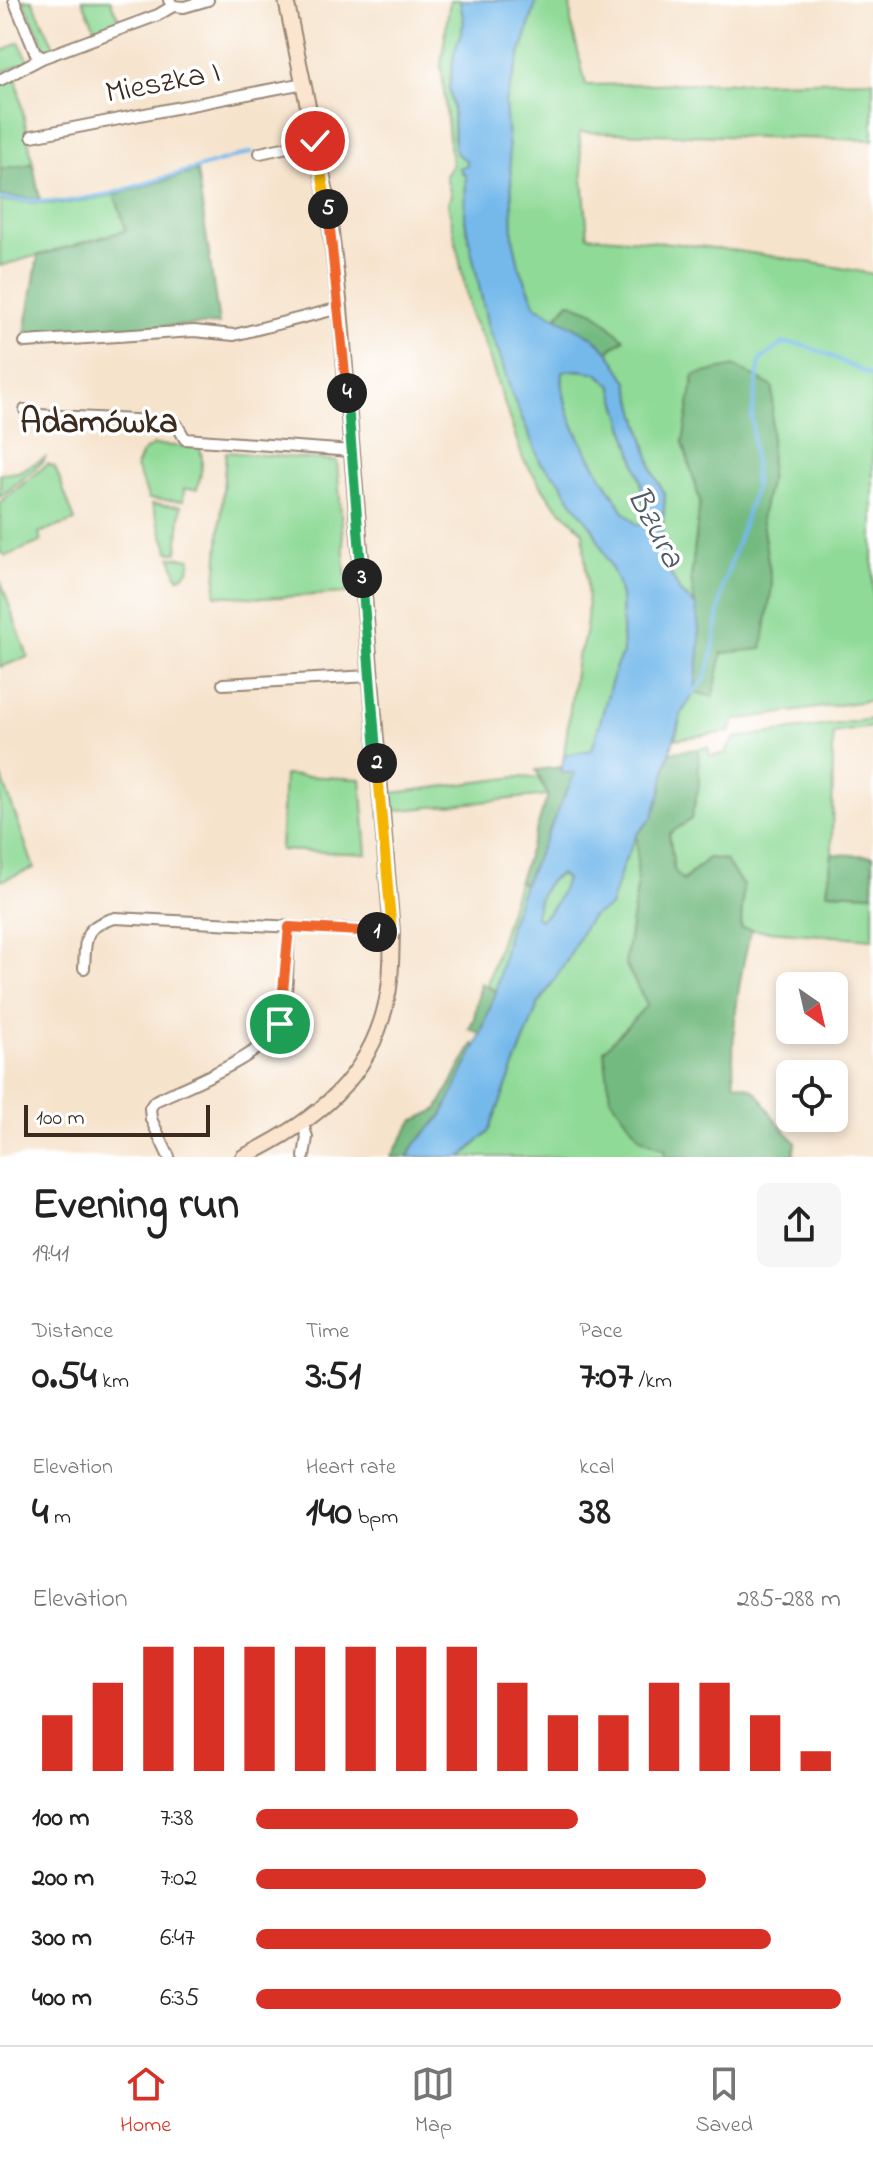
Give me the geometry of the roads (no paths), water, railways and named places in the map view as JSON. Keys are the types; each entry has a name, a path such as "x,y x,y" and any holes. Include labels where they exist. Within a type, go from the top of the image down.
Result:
{"street":[{"path":"14,0 35,52 42,58"},
{"path":"0,80 42,58 158,15 171,3 184,7 208,0"},
{"path":"243,1157 303,1125 342,1089 371,1045 388,995 392,932 340,308 327,198 286,0"},
{"name":"Mieszka I","path":"32,136 304,83"},
{"path":"260,153 315,141"},
{"path":"25,342 194,331 234,335 340,308"},
{"path":"25,410 38,415 172,422 185,439 352,451"},
{"path":"223,684 370,676"},
{"path":"84,968 86,935 91,928 115,918 392,932"},
{"path":"169,1157 151,1119 150,1108 155,1101 252,1053 274,1035 283,1010 289,927"},
{"path":"303,1125 307,1137 304,1157"}],"water":[{"name":"Bzura","path":"460,0 537,0 505,103 513,238 519,266 536,306 593,337 608,351 628,382 653,472 665,495 662,531 666,565 680,592 696,606 700,639 695,692 682,712 652,818 637,834 610,907 591,917 538,1005 489,1131 462,1157 408,1157 416,1143 442,1116 476,1046 496,992 510,923 575,773 561,773 564,755 592,750 616,666 623,653 621,597 617,580 593,529 560,481 541,463 489,331 465,220 466,176 459,168 467,165 467,161 457,154 454,146 453,106 449,89 454,54 464,23","holes":["563,371 597,373 612,386 641,482 645,523 637,525 624,512 574,426 563,389","560,874 566,879 562,891 539,920 535,915 543,891 549,881"]}],"waterway":[{"path":"0,199 65,202 110,194 252,152"},
{"path":"691,695 704,681 711,661 723,587 755,488 752,415 760,360 784,343 803,345 873,377"}],"district":[{"name":"Adamówka","path":"99,424"}]}
